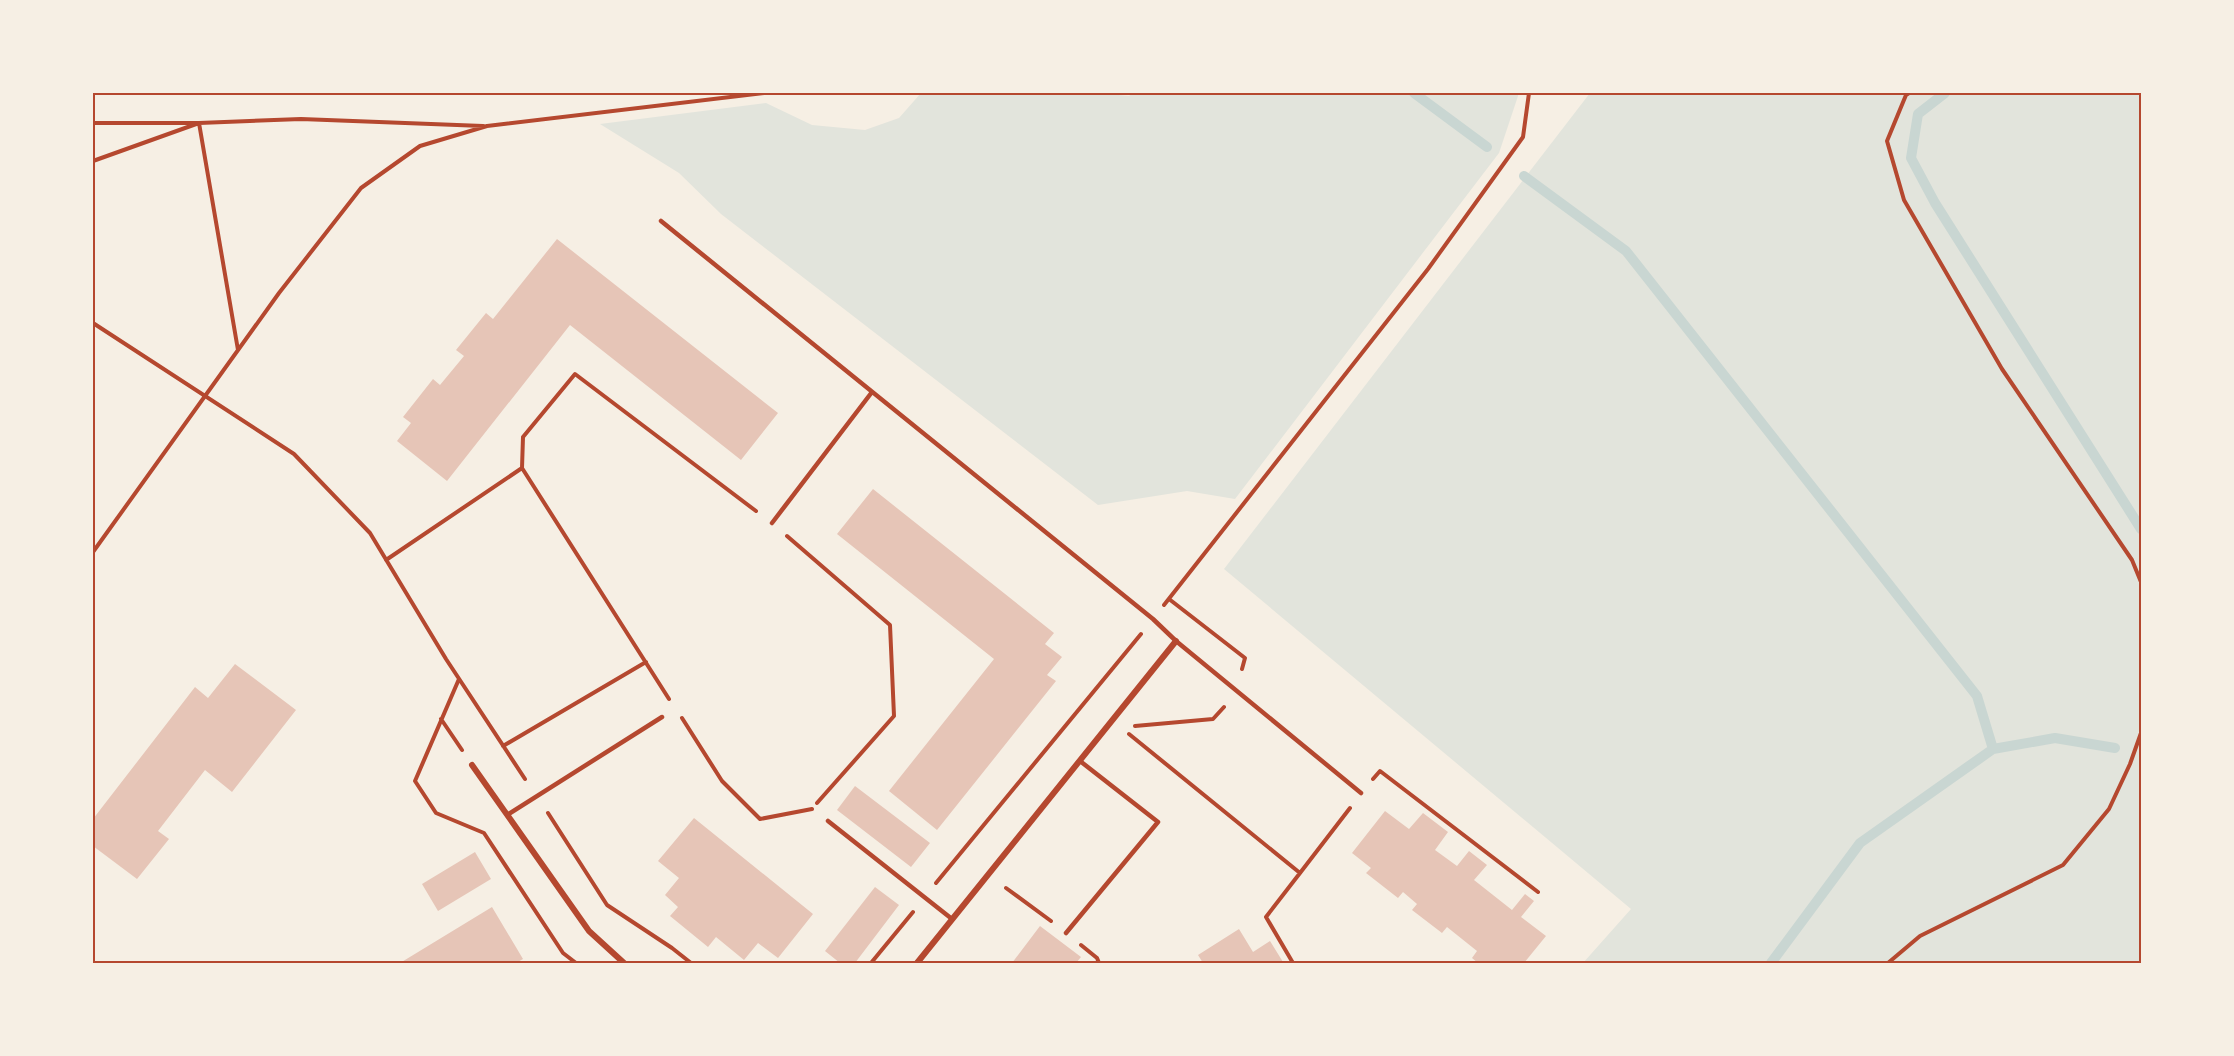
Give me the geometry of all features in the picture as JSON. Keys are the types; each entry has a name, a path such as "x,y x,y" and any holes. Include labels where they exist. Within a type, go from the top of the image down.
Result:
{"street":[{"path":"917,963 1176,641"},
{"path":"472,765 589,931 624,963"}],"lane":[{"path":"661,221 1153,619 1176,641 1361,793"},
{"path":"772,523 872,392"},
{"path":"507,815 662,717"},
{"path":"1066,933 1158,822 1080,761"},
{"path":"828,821 952,919"}],"path":[{"path":"93,123 301,120 487,126 764,93"},
{"path":"872,963 1153,619 1428,269 1523,137 1529,93"},
{"path":"1909,93 1906,95 1887,141 1904,200 2002,369 2132,560 2141,582"},
{"path":"93,161 199,123"},
{"path":"199,123 238,350"},
{"path":"93,552 279,293 361,188 420,146 487,126"},
{"path":"93,322 294,454 370,533 459,678 607,904 691,963"},
{"path":"670,700 522,468 523,437 575,374 772,523 890,625 894,716 811,810 760,819 722,781 677,710"},
{"path":"386,560 522,468"},
{"path":"503,746 646,662"},
{"path":"459,678 415,781 436,813 484,833 563,953 576,963"},
{"path":"440,718 472,765"},
{"path":"1887,963 1920,936 2063,865 2109,809 2130,764 2141,733"},
{"path":"1129,734 1300,873"},
{"path":"1293,963 1266,917 1380,771 1538,892"}],"shaded area":[{"path":"921,93 1097,93 1129,96 1133,93 1518,93 1518,96 1499,153 1235,499 1187,491 1098,505 721,214 679,173 600,124 766,103 812,125 865,130 899,118"},
{"path":"1590,93 2141,93 2141,963 1583,963 1631,909 1224,569"}],"building":[{"path":"557,239 778,413 741,460 570,325 447,481 397,441 411,423 403,417 433,379 440,385 464,356 456,350 486,313 493,319"},
{"path":"873,489 1054,633 1045,644 1062,657 1047,675 1056,681 937,830 889,791 994,659 837,534"},
{"path":"235,664 296,710 232,792 205,770 158,831 169,839 137,879 93,846 93,819 195,687 208,698"},
{"path":"855,786 930,843 911,867 837,810"},
{"path":"1385,811 1409,829 1423,813 1448,832 1435,850 1457,866 1469,851 1487,865 1474,880 1512,910 1525,894 1534,901 1521,917 1546,936 1524,963 1493,963 1490,961 1478,963 1472,958 1477,951 1447,927 1442,933 1412,910 1417,904 1403,892 1398,898 1366,873 1371,868 1352,853"},
{"path":"694,818 813,914 778,958 758,943 744,960 716,937 708,947 670,916 678,907 665,895 679,878 658,861"},
{"path":"475,852 491,879 438,911 422,884"},
{"path":"875,887 899,905 855,963 840,963 825,951"},
{"path":"492,907 523,959 516,963 400,963"},
{"path":"1040,926 1081,957 1076,963 1012,963"},
{"path":"1239,929 1253,952 1270,941 1283,962 1203,963 1198,955"}],"waterway":[{"path":"1414,93 1487,147"},
{"path":"1945,93 1918,114 1911,158 1935,203 2141,529"},
{"path":"1524,176 1626,251 1977,696 1993,749"},
{"path":"1771,963 1860,843 1993,749 2055,738 2115,748"}]}
